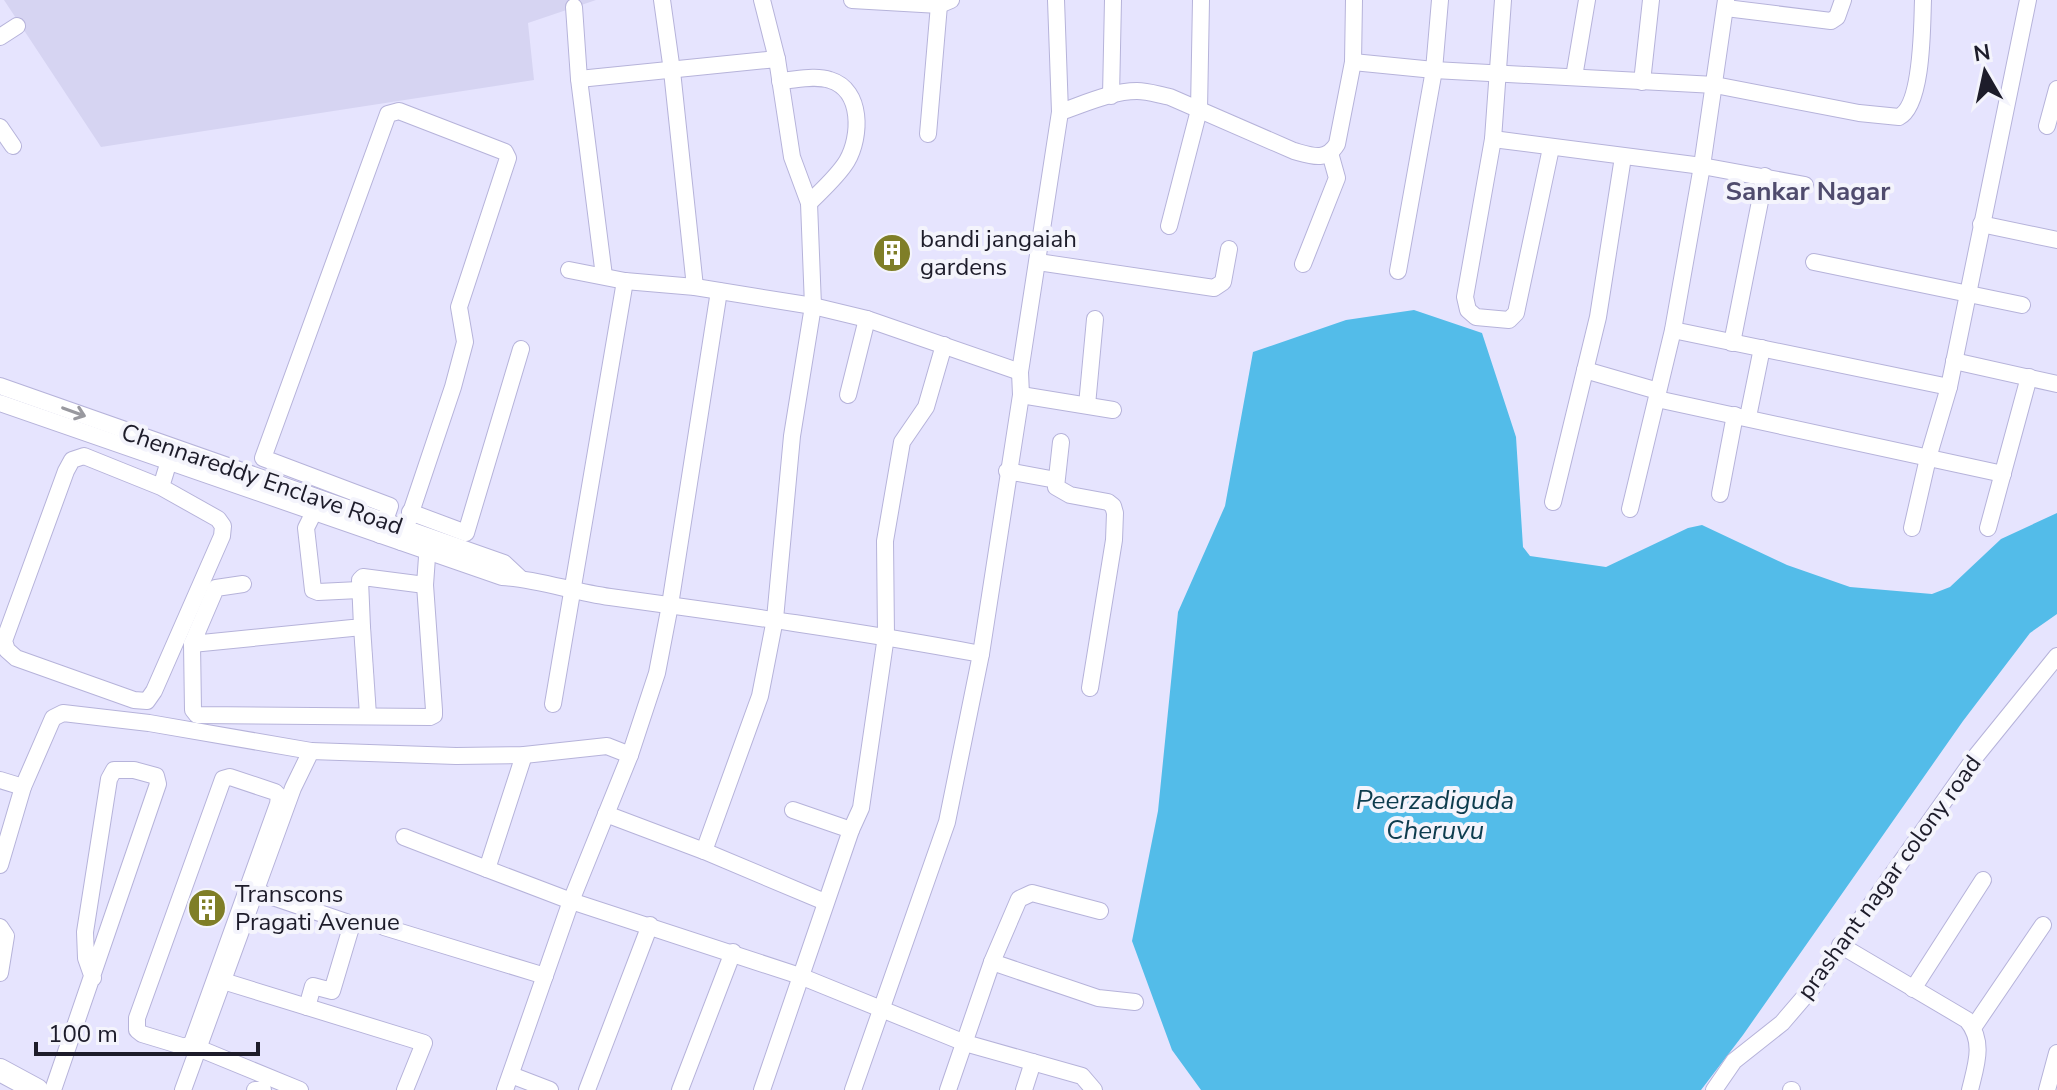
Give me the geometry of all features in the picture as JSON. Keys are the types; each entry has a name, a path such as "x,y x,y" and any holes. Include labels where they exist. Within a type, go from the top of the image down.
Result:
{"street":[{"path":"662,0 695,287"},
{"path":"704,851 760,696 775,619 792,436 813,306 809,203 792,157 777,59 762,0"},
{"path":"852,0 945,2 928,134"},
{"path":"853,1090 947,822 981,654 1060,112 1056,0"},
{"path":"1111,96 1113,0"},
{"path":"1169,226 1199,110 1201,0"},
{"path":"1060,112 1111,96 1136,91 1152,93 1294,151 1315,157 1330,153 1337,144 1353,62 1354,0"},
{"path":"1398,271 1434,70 1440,0"},
{"path":"1503,0 1493,139 1465,297 1470,313 1476,317 1500,321 1509,320 1516,313 1551,148"},
{"path":"1574,77 1587,0"},
{"path":"1642,82 1651,0"},
{"path":"1630,509 1673,330 1726,4 1831,21 1837,17 1843,0"},
{"path":"1353,62 1434,70 1715,85 1859,113 1899,117 1906,114 1915,90 1923,0"},
{"path":"1912,528 1949,387 2028,0"},
{"path":"574,7 579,79 604,276"},
{"path":"0,37 17,26"},
{"path":"579,79 777,59"},
{"path":"780,81 831,80 848,93 854,106 857,125 853,150 846,164 809,203"},
{"path":"2047,126 2057,89"},
{"path":"385,521 263,458 388,114 399,111 505,152 508,158 459,307 465,342 453,387 403,536"},
{"path":"0,127 13,146"},
{"path":"1493,139 1702,166 1805,185"},
{"path":"1303,264 1337,178 1330,153"},
{"path":"1553,502 1598,317 1623,157"},
{"path":"1732,343 1765,176"},
{"path":"1981,224 2057,240"},
{"path":"1038,262 1214,288 1223,282 1229,249"},
{"path":"1814,262 2022,305"},
{"path":"569,270 625,281 695,287 813,306 867,319 1020,372"},
{"path":"553,704 625,281"},
{"path":"550,1090 508,1082 571,901 630,755 657,673 719,291"},
{"path":"848,395 867,319"},
{"path":"1087,405 1095,319"},
{"path":"1673,330 1949,387"},
{"path":"762,1090 825,902 861,808 886,636 885,541 902,442 926,407 944,345"},
{"path":"1720,494 1762,348"},
{"path":"410,512 466,533 521,349"},
{"path":"1954,361 2057,384"},
{"path":"1585,370 1658,395 1741,416 2003,474"},
{"path":"1988,528 2029,377"},
{"name":"Chennareddy Enclave Road","path":"0,386 171,455"},
{"path":"1021,395 1113,410"},
{"name":"Chennareddy Enclave Road","path":"0,403 385,521 403,536 504,563 520,578 572,592 775,619 981,654"},
{"path":"1061,442 1056,487 1061,492 1100,499 1113,506 1115,513 1114,540 1090,688"},
{"path":"161,487 171,455"},
{"path":"84,456 161,487 218,519 223,526 222,536 161,677 147,701 134,700 16,658 7,650 4,641 72,460 84,456"},
{"path":"1007,471 1056,480"},
{"name":"Chennareddy Enclave Road","path":"245,480 314,512 385,521"},
{"path":"314,512 306,528 313,590 359,590"},
{"path":"243,584 216,588 192,644 193,710 197,715 434,715 425,585 428,544"},
{"path":"368,715 360,580 363,577 425,585"},
{"path":"192,644 362,627"},
{"name":"prashant nagar colony road","path":"1714,1090 1734,1061 1782,1023 1812,988 1976,756 2057,656"},
{"path":"1,857 23,787 53,718 63,713 149,723 311,751 524,755 607,746 630,755"},
{"path":"191,1048 223,981 293,788 311,751"},
{"path":"487,869 524,755"},
{"path":"53,1090 93,978 158,784 156,776 134,770 114,770 109,779 85,932 86,958 93,978"},
{"path":"183,1090 191,1048 192,1043 278,804 279,796 275,792 230,777 223,779 137,1018 137,1030 142,1034 191,1048 300,1090"},
{"path":"0,780 23,787"},
{"path":"793,810 851,830"},
{"path":"606,814 825,902"},
{"path":"404,837 571,901 800,976 965,1043 1082,1076 1094,1090"},
{"path":"1913,989 1983,880"},
{"path":"255,891 352,924 332,991 313,986 307,1007"},
{"path":"948,1090 1013,906 1026,894 1032,893 1100,911"},
{"path":"587,1090 650,925"},
{"path":"1973,1028 2043,925"},
{"path":"0,927 6,936 0,973"},
{"path":"384,927 545,976"},
{"path":"1840,945 1967,1020 1973,1028 1980,1052 1970,1090"},
{"path":"680,1090 733,952"},
{"path":"992,962 1098,998 1135,1002"},
{"path":"223,981 424,1043 405,1090"},
{"path":"2047,1090 2057,1053"},
{"path":"1024,1090 1033,1062"},
{"path":"0,1070 37,1090"},
{"path":"255,1090 263,1090"}],"shaded area":[{"path":"4,0 596,0 528,23 534,80 101,147"}],"water":[{"name":"Peerzadiguda Cheruvu","path":"1414,310 1482,333 1516,437 1523,547 1530,556 1606,567 1688,528 1702,525 1787,565 1850,587 1932,594 1950,587 2001,539 2057,513 2057,614 2030,633 1963,721 1743,1035 1701,1090 1201,1090 1172,1050 1132,941 1158,811 1178,612 1225,506 1253,352 1346,320"}],"place":[{"name":"bandi jangaiah gardens","path":"892,253"},
{"name":"Transcons Pragati Avenue","path":"207,908"}],"district":[{"name":"Sankar Nagar","path":"1808,191"}]}
